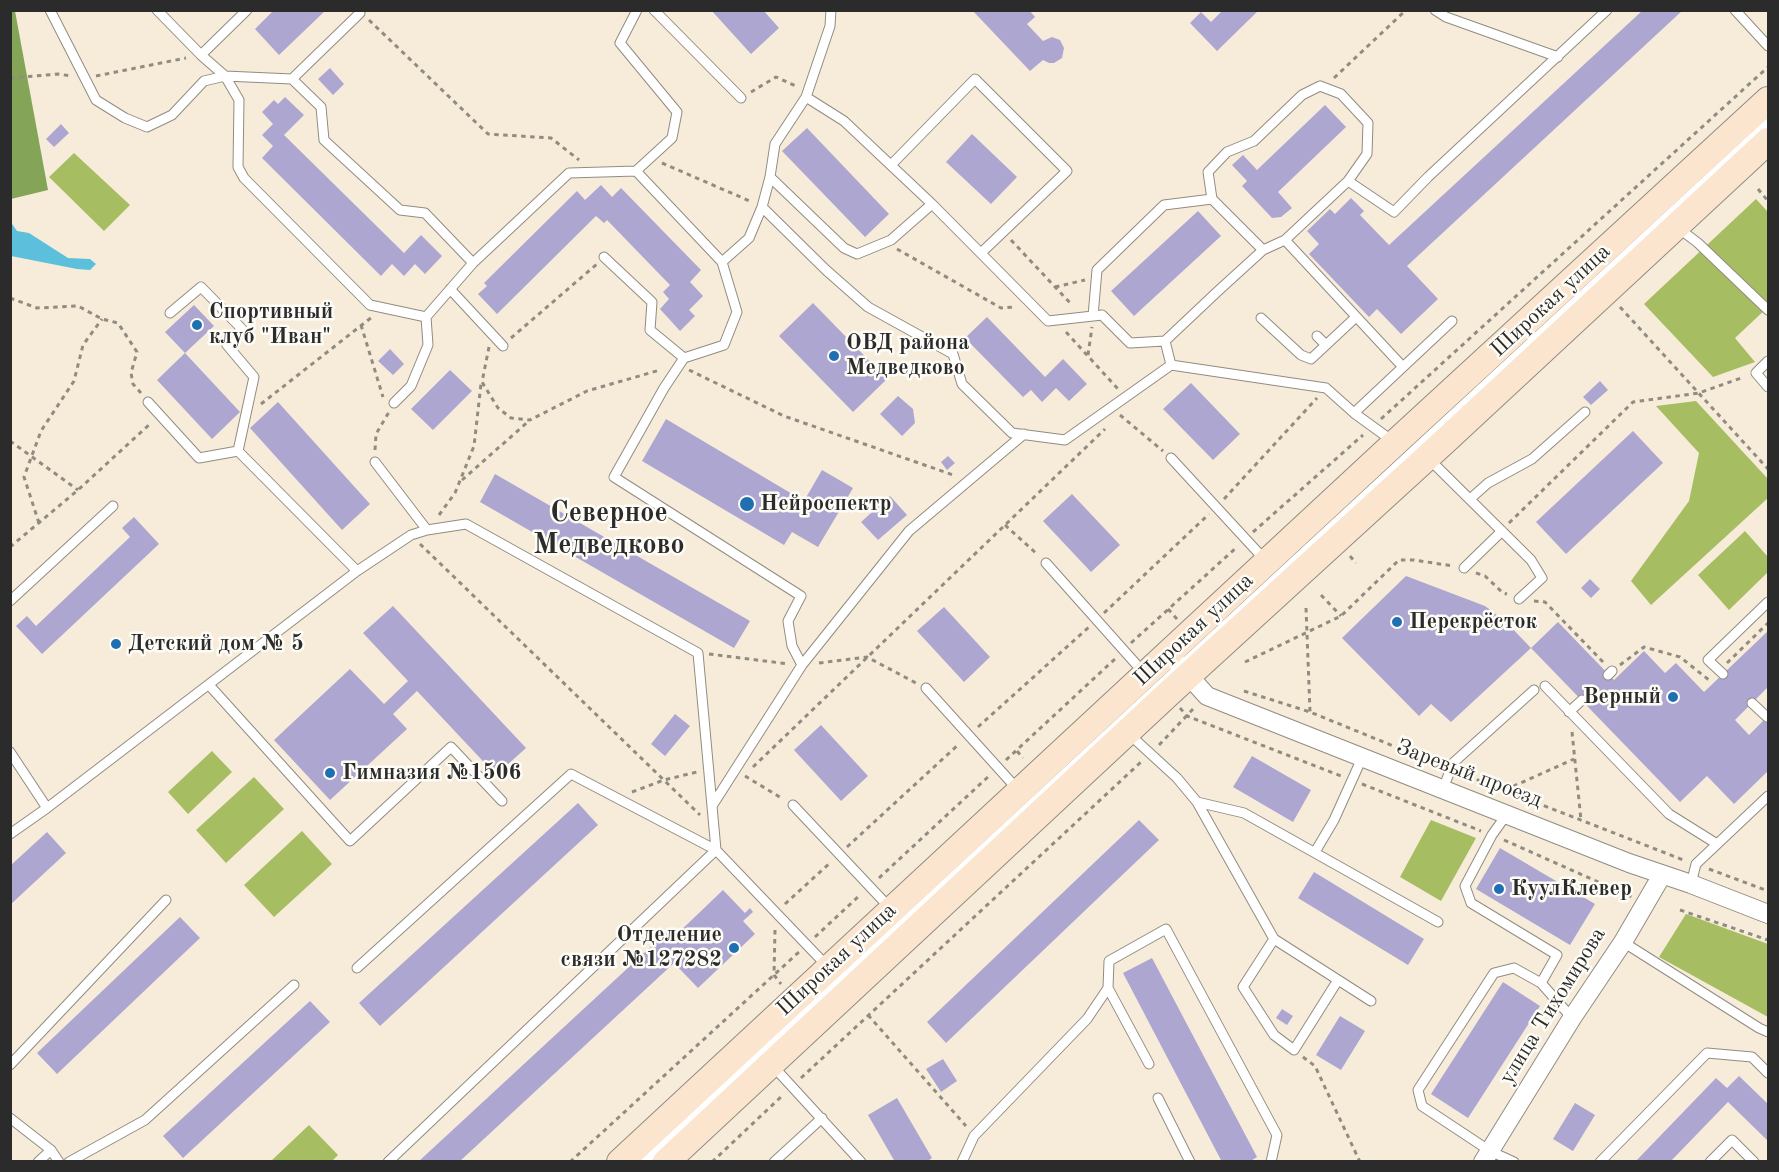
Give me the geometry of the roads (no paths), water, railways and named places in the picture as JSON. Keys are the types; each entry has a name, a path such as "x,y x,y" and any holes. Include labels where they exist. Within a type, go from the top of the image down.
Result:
{"main road":[{"name":"Широкая улица","path":"836,983 891,910 1145,675 1179,665 1428,457 1625,254 1768,100"},
{"name":"Широкая улица","path":"666,1161 836,983 1127,733 1179,665 1268,562 1395,443 1625,254 1677,227 1768,141"},
{"name":"Широкая улица","path":"620,1161 773,1047"}],"street":[{"name":"Заревый проезд","path":"1179,665 1207,696 1629,863 1768,914"},
{"name":"улица Тихомирова","path":"1487,1156 1572,1018 1623,942 1662,874"}],"lane":[{"path":"50,10 96,100 125,118 147,127 171,115 204,81 225,76 292,79 321,106 324,140 400,210 425,213 473,263"},
{"path":"157,10 225,76 239,100 238,167 244,178 370,305 426,317"},
{"path":"201,55 247,10"},
{"path":"394,402 411,386 428,345 426,317 473,263 569,173 636,171 672,138 677,112 620,43 637,10"},
{"path":"654,10 741,98"},
{"path":"722,262 748,238 762,207 775,144 807,94 830,26 831,10"},
{"path":"1435,10 1446,17 1558,57"},
{"path":"1348,181 1394,212 1428,177 1607,10"},
{"path":"1735,10 1768,46"},
{"path":"292,79 360,12"},
{"path":"891,165 975,79 1067,171 981,253"},
{"path":"807,94 844,121 891,165 1048,321 1102,315 1130,343 1165,341 1263,250 1285,240 1348,181 1367,154 1368,123 1341,94 1320,86 1302,95 1254,141 1227,152 1208,172 1212,199 1263,250"},
{"name":"Широкая улица","path":"836,983 1768,123"},
{"path":"636,171 722,262 736,312 724,345 682,362 614,477 801,596 788,621 792,646 802,665"},
{"path":"770,177 844,248 858,254 891,240 932,204"},
{"path":"1088,317 1097,270 1164,205 1212,199"},
{"path":"762,207 826,270 868,307 952,354 962,384 1012,433 1065,440 1171,365 1326,388 1354,413 1395,443"},
{"path":"1677,227 1698,243 1768,310"},
{"path":"1285,240 1403,368"},
{"path":"604,257 652,303 650,330 682,362"},
{"path":"170,313 201,287 242,329 227,345 254,376 238,452"},
{"path":"450,290 503,346"},
{"path":"1261,318 1301,355 1311,359 1356,317"},
{"path":"1354,413 1452,321"},
{"path":"1317,336 1326,345"},
{"path":"1165,341 1171,365"},
{"path":"1768,361 1756,374 1768,387"},
{"path":"148,402 199,458 238,452"},
{"path":"1470,499 1488,483 1532,459 1585,412"},
{"path":"712,806 802,665 909,531 1024,434"},
{"path":"238,452 357,571"},
{"path":"1428,457 1531,560 1542,578 1519,598"},
{"path":"1171,458 1268,562"},
{"path":"375,462 427,530"},
{"path":"10,601 113,506"},
{"path":"10,834 357,571 411,535 466,524 698,653 716,850"},
{"path":"1464,568 1502,531"},
{"path":"1046,563 1145,675"},
{"path":"1721,672 1708,660 1768,603"},
{"path":"209,685 350,841 451,747 502,801"},
{"path":"1545,686 1669,814 1718,844"},
{"path":"926,688 1019,791"},
{"path":"1443,789 1453,763 1534,690"},
{"path":"1569,712 1582,700"},
{"path":"1752,703 1767,717"},
{"path":"1127,733 1177,778 1197,802 1274,939 1371,1001"},
{"path":"10,752 47,808"},
{"path":"1315,852 1334,820 1362,758"},
{"path":"357,968 571,774 716,850 807,944 836,983"},
{"path":"1691,884 1696,864 1768,796"},
{"path":"1197,802 1244,813 1438,922"},
{"path":"793,805 891,910"},
{"path":"1507,813 1492,835 1465,886 1471,903 1557,955 1540,983"},
{"path":"388,1161 716,850"},
{"path":"10,1065 166,900"},
{"path":"1149,1064 1108,988 1109,961 1166,929 1277,1135 1271,1161"},
{"path":"1274,939 1243,987 1274,1035 1294,1050 1338,980"},
{"path":"1623,942 1768,1032"},
{"path":"1514,1161 1487,1156 1422,1106 1418,1090 1494,973 1514,968 1540,983 1572,1018"},
{"path":"69,1161 145,1119 294,985"},
{"path":"962,1161 974,1136 1087,1019 1108,988"},
{"path":"773,1047 792,1087 861,1161"},
{"name":"Широкая улица","path":"644,1161 773,1047"},
{"path":"1600,1161 1707,1053 1752,1057 1768,1073"},
{"path":"1158,1098 1190,1161"},
{"path":"10,1118 51,1150 59,1161"},
{"path":"774,1161 822,1118"},
{"path":"1710,1161 1732,1140 1754,1161"},
{"path":"38,1161 51,1150"}],"water":[{"path":"10,221 17,231 29,233 68,258 90,259 96,264 90,270 77,269 11,256"}],"place":[{"name":"Спортивный клуб \"Иван\"","path":"197,325"},
{"name":"ОВД района Медведково","path":"834,356"},
{"name":"Нейроcпектр","path":"747,504"},
{"name":"Перекрёсток","path":"1397,622"},
{"name":"Детский дом № 5","path":"116,644"},
{"name":"Верный","path":"1673,697"},
{"name":"Гимназия №1506","path":"330,773"},
{"name":"КуулКлевер","path":"1499,889"},
{"name":"Отделение связи №127282","path":"734,948"}],"district":[{"name":"Северное Медведково","path":"609,530"}]}
